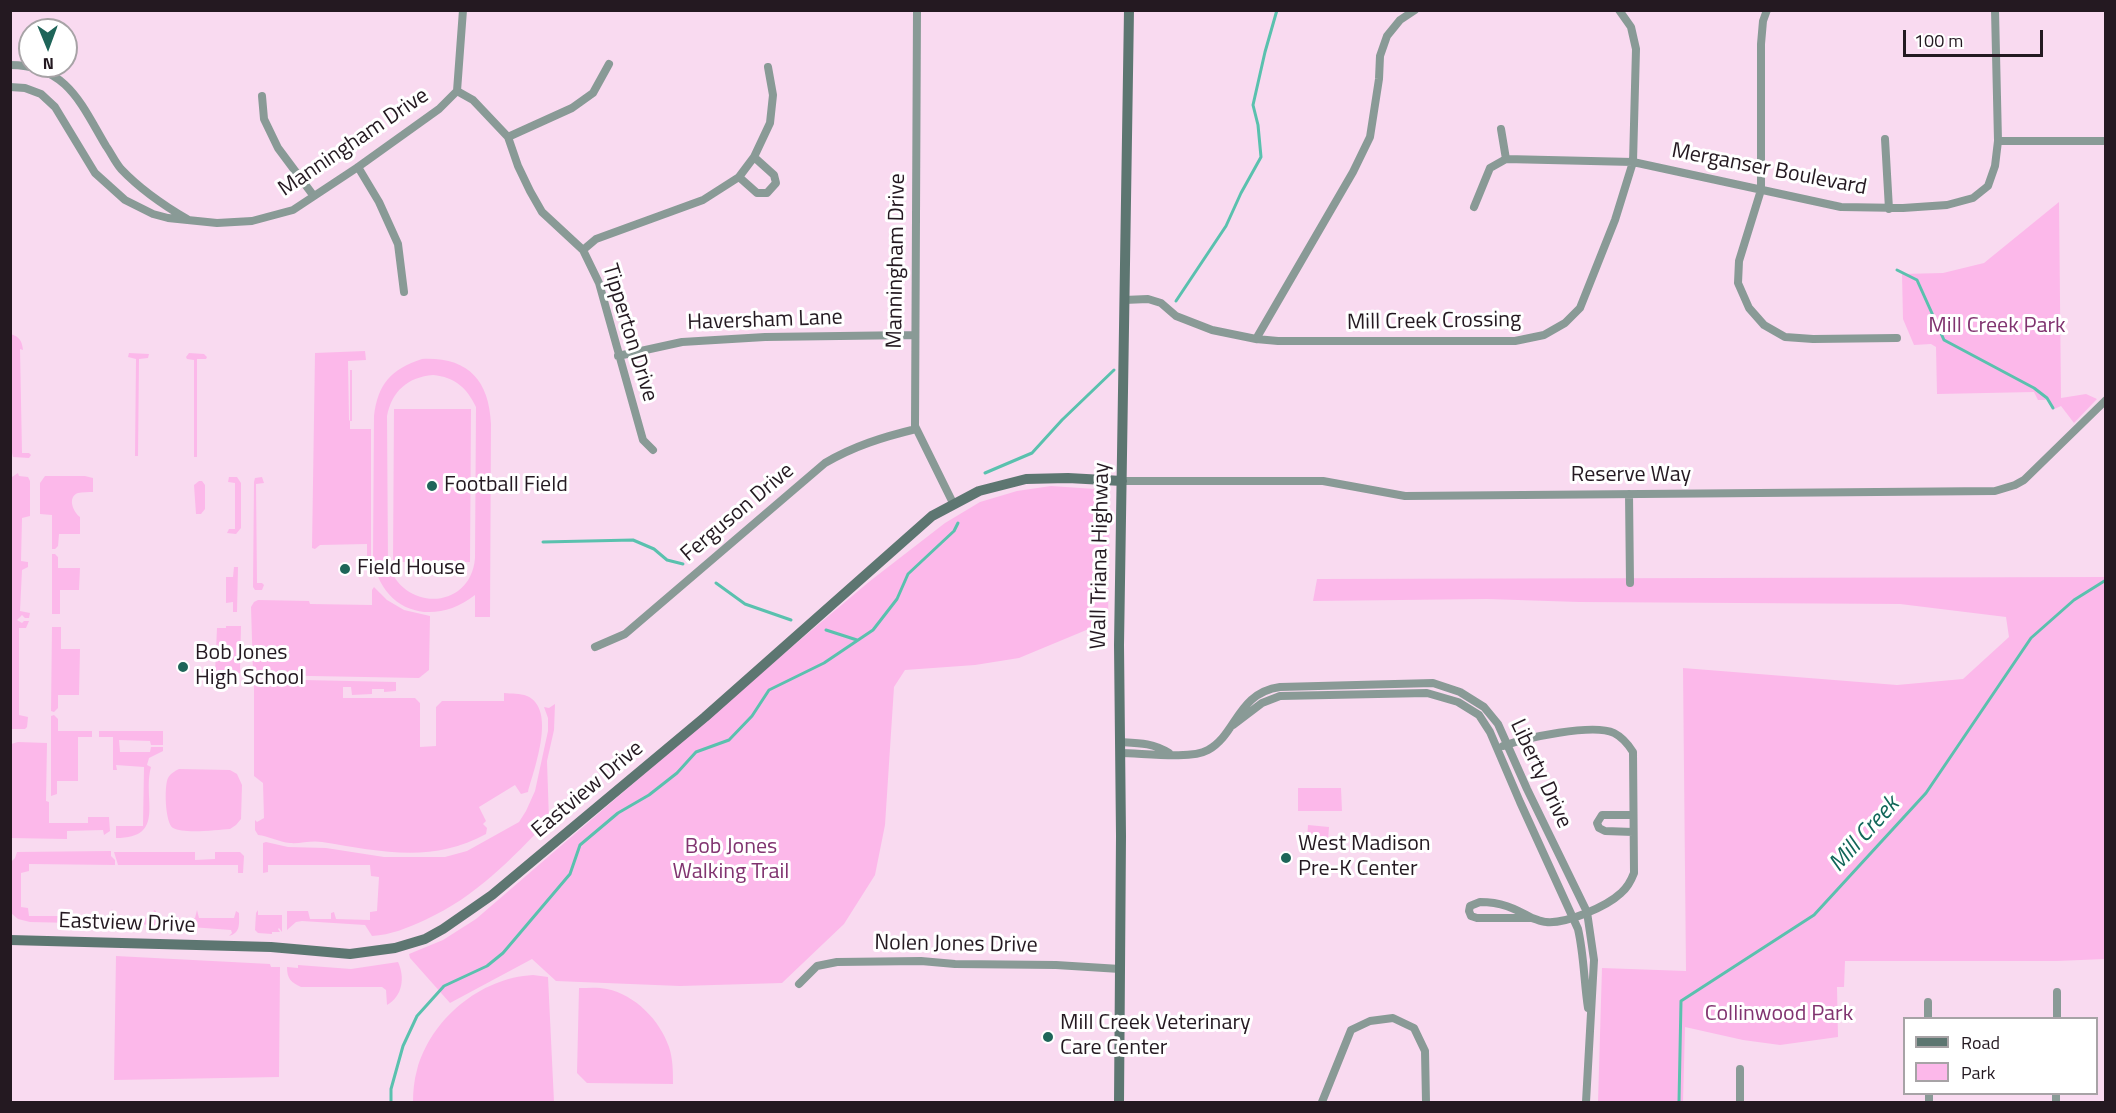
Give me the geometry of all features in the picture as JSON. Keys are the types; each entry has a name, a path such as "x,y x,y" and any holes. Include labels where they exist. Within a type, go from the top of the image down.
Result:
{"street":[{"name":"Manningham Drive","path":"10,87 26,88 41,94 55,107 95,172 125,200 153,214 168,218 226,223 252,221 293,210 439,110 457,91 463,10"},
{"name":"Manningham Drive","path":"917,10 914,335 916,429 953,504"},
{"name":"Wall Triana Highway","path":"1119,1102 1119,645 1129,10"},
{"path":"1257,339 1353,172 1370,137 1380,79 1380,56 1387,36 1400,20 1415,10"},
{"name":"Mill Creek Crossing","path":"1124,300 1148,299 1161,303 1176,316 1212,330 1278,341 1515,341 1544,335 1565,323 1580,308 1615,220 1633,162 1636,48 1630,27 1619,10"},
{"path":"1767,10 1763,21 1761,44 1761,190 1738,261 1738,283 1749,308 1764,325 1785,337 1896,338"},
{"name":"Merganser Boulevard","path":"1506,159 1633,162 1841,207 1889,209 1947,205 1973,198 1988,186 1995,166 1998,141 1995,10"},
{"path":"508,137 572,108 593,93 609,64"},
{"name":"Manningham Drive","path":"10,65 44,71 61,79 79,101 120,167 145,191 188,220"},
{"path":"583,250 596,239 703,200 739,177 754,157 770,123 773,95 768,67"},
{"name":"Tipperton Drive","path":"457,91 473,100 508,137 522,174 542,212 583,250 599,283 643,440 653,450"},
{"path":"262,96 264,119 278,148 313,195"},
{"path":"1474,207 1490,168 1506,159 1501,129"},
{"path":"1885,139 1889,209"},
{"path":"1998,141 2106,141"},
{"path":"739,177 757,193 767,193 772,189 776,183 774,175 754,157"},
{"path":"358,167 384,211 398,244 404,292"},
{"name":"Haversham Lane","path":"618,356 682,342 914,335"},
{"name":"Reserve Way","path":"1122,481 1323,480 1405,496 1983,491 2005,489 2031,474 2106,400"},
{"name":"Ferguson Drive","path":"595,648 625,634 825,463 848,450 880,438 916,429"},
{"name":"Eastview Drive","path":"10,940 271,948 350,954 395,948 425,939 492,895 705,717 932,516 979,491 1026,479 1068,478 1122,481"},
{"path":"1629,494 1630,583"},
{"name":"Liberty Drive","path":"1120,747 1148,743 1171,754 1193,755 1208,751 1231,725 1241,709 1272,688 1433,683 1460,692 1484,707 1498,724 1587,912 1594,960 1586,1102"},
{"name":"Liberty Drive","path":"1231,725 1262,703 1280,696 1427,693 1458,702 1479,715 1490,732 1573,917 1582,947 1589,1018"},
{"path":"1497,748 1554,732 1613,732 1628,743 1633,752 1634,873 1630,882 1623,892 1609,903 1558,921 1544,922 1508,905 1496,902 1472,904 1469,911 1471,916 1477,918 1532,918"},
{"path":"1633,815 1602,815 1597,823 1599,828 1605,831 1633,832"},
{"name":"Nolen Jones Drive","path":"798,984 817,966 837,962 921,961 1120,969"},
{"path":"2057,992 2057,1017"},
{"path":"1928,1002 1928,1017"},
{"path":"1322,1102 1351,1030 1370,1021 1393,1018 1414,1028 1425,1052 1426,1102"},
{"path":"1740,1069 1740,1102"}],"green space":[{"name":"Mill Creek Park","path":"2059,202 2061,398 2086,394 2097,399 2074,423 2061,406 2052,410 2049,400 2038,400 2034,392 1937,394 1936,347 1931,344 1914,345 1903,319 1902,274 1943,273 1984,263"},
{"path":"11,334 20,339 23,347 23,350 20,349 22,453 29,453 31,455 29,458 13,457 11,449"},
{"path":"365,351 366,360 348,361 350,429 371,429 371,564 367,558 367,544 320,545 315,549 312,548 315,353"},
{"path":"129,353 149,354 148,358 139,359 138,456 135,456 136,359 128,357"},
{"path":"189,353 204,354 207,357 197,359 197,457 194,457 194,360 187,359"},
{"path":"422,359 438,359 463,367 473,374 486,395 491,424 490,617 475,617 475,595 459,605 442,611 426,612 411,609 398,602 386,591 378,576 373,558 374,416 379,395 388,379 411,363","holes":["424,376 441,376 454,381 464,389 476,407 475,558 471,575 462,588 450,596 436,599 421,597 407,591 396,579 388,563 387,416 393,399 402,387"]},
{"path":"350,370 352,370 352,421 350,421"},
{"name":"Football Field","path":"394,409 471,409 470,562 393,562"},
{"path":"18,473 19,476 28,477 30,481 30,516 22,518 21,561 28,562 28,567 22,570 20,611 30,613 29,618 22,615 17,620 22,623 29,621 26,628 19,628 19,715 28,717 25,729 10,729 12,477"},
{"path":"45,476 93,478 93,492 78,493 72,501 75,512 80,517 80,534 59,534 58,546 55,549 52,549 52,515 40,514 40,483"},
{"path":"229,477 237,477 241,483 241,528 236,534 227,533 229,529 235,529 235,483 228,482"},
{"path":"262,477 264,483 256,484 257,583 264,585 262,590 255,590 253,587 254,482 255,478"},
{"path":"199,481 205,485 205,509 201,514 196,514 194,485"},
{"name":"Bob Jones Walking Trail","path":"1051,486 1095,489 1110,494 1108,621 1019,658 975,665 905,670 894,687 885,825 875,875 844,924 782,983 680,986 556,981 532,959 450,1003 410,958 409,954 443,940 476,919 794,645 870,581 945,523 980,502 1017,491"},
{"path":"52,554 58,557 58,568 80,568 79,590 60,590 60,614 52,614"},
{"path":"234,567 238,567 237,612 233,612 233,602 226,603 226,577 233,577"},
{"name":"Collinwood Park","path":"2105,577 2105,959 1845,961 1844,987 1837,987 1838,1037 1780,1045 1743,1040 1685,1027 1683,1102 1598,1102 1602,968 1686,971 1683,668 1897,685 1963,679 2009,637 2006,617 1900,604 1579,602 1487,599 1313,601 1317,579"},
{"path":"374,587 387,600 404,610 430,616 429,670 419,678 257,675 253,672 251,607 254,602 258,600 309,601 310,604 372,605"},
{"path":"226,626 241,626 240,673 215,673 217,628 226,628"},
{"path":"52,627 61,627 61,649 80,649 79,695 58,695 58,708 54,712 51,711"},
{"path":"257,679 396,682 396,691 384,692 384,689 372,689 372,694 352,695 351,687 343,687 343,698 415,698 420,703 420,747 436,746 436,707 442,701 504,701 504,693 527,696 536,703 541,713 542,726 538,755 528,792 521,794 515,785 479,807 486,821 483,824 487,828 486,834 446,849 405,853 318,842 290,843 258,835 255,830 255,820 257,822 264,818 263,783 254,776 254,682"},
{"path":"555,704 554,730 547,761 549,820 492,876 444,910 392,933 372,936 365,925 302,921 296,922 287,930 287,911 308,911 310,919 331,919 331,913 334,912 336,919 370,920 370,912 377,911 379,877 371,876 370,865 268,865 268,872 263,873 263,843 288,847 326,848 384,857 445,857 467,851 519,822 526,811 535,791 548,731 548,718 544,707 549,708"},
{"path":"54,715 58,719 58,731 92,731 92,737 78,737 78,781 57,781 57,794 51,796 51,716"},
{"path":"99,731 163,731 163,745 151,745 150,741 119,740 120,752 150,752 151,747 163,747 163,751 149,758 147,765 151,767 147,824 142,831 132,836 116,838 116,826 143,826 144,767 116,765 117,770 113,770 113,737 99,737"},
{"path":"18,742 47,743 46,801 49,802 49,823 88,823 88,817 109,817 110,831 104,835 103,830 67,831 67,839 11,838 11,744"},
{"path":"179,769 230,770 237,774 242,785 241,819 236,825 230,829 200,831 173,828 168,819 166,788 168,778"},
{"path":"1298,788 1341,788 1342,811 1298,811"},
{"path":"1308,825 1329,827 1328,841 1307,839"},
{"path":"111,851 115,865 29,864 29,871 21,873 21,907 28,908 29,916 67,916 69,909 71,917 110,917 112,909 114,917 152,918 154,910 156,918 195,918 197,910 199,918 234,918 236,911 239,913 239,924 236,933 229,936 232,933 231,930 164,925 30,922 18,919 11,913 11,862 17,852"},
{"path":"114,852 195,852 195,860 215,859 215,852 240,852 244,856 243,873 238,873 238,865 118,865"},
{"path":"258,910 258,915 282,915 282,932 279,928 280,932 272,932 272,934 258,933 255,930"},
{"path":"116,956 270,964 271,967 280,967 279,1077 114,1080"},
{"path":"398,962 401,986 396,997 387,1005 386,990 382,987 301,987 290,980 287,971 287,967 298,968 298,965 351,969"},
{"path":"533,975 548,977 554,1102 413,1102 415,1078 424,1051 446,1018 460,1005 494,984"},
{"path":"579,988 600,988 617,992 637,1003 653,1018 669,1047 673,1084 587,1083 577,1073"}],"waterway":[{"path":"1176,301 1226,226 1261,157 1258,125 1253,105 1277,10"},
{"path":"1897,270 1917,280 1944,340 2034,388 2047,398 2053,408"},
{"path":"985,473 1032,453 1062,420 1114,370"},
{"path":"391,1102 391,1089 403,1046 417,1016 444,986 487,966 503,953 570,874 580,845 618,813 649,795 677,773 696,752 729,740 752,716 769,690 824,663 873,630 897,599 908,574 954,531 958,523"},
{"path":"543,542 633,540 654,549 667,560 683,564"},
{"name":"Mill Creek","path":"1679,1102 1681,1001 1814,915 1926,793 2031,638 2074,600 2106,580"},
{"path":"716,583 745,604 791,620"},
{"path":"826,630 857,640"}],"place":[{"name":"Football Field","path":"432,486"},
{"name":"Field House","path":"345,569"},
{"name":"Bob Jones High School","path":"183,667"},
{"name":"West Madison Pre-K Center","path":"1286,858"},
{"name":"Mill Creek Veterinary Care Center","path":"1048,1037"}]}
